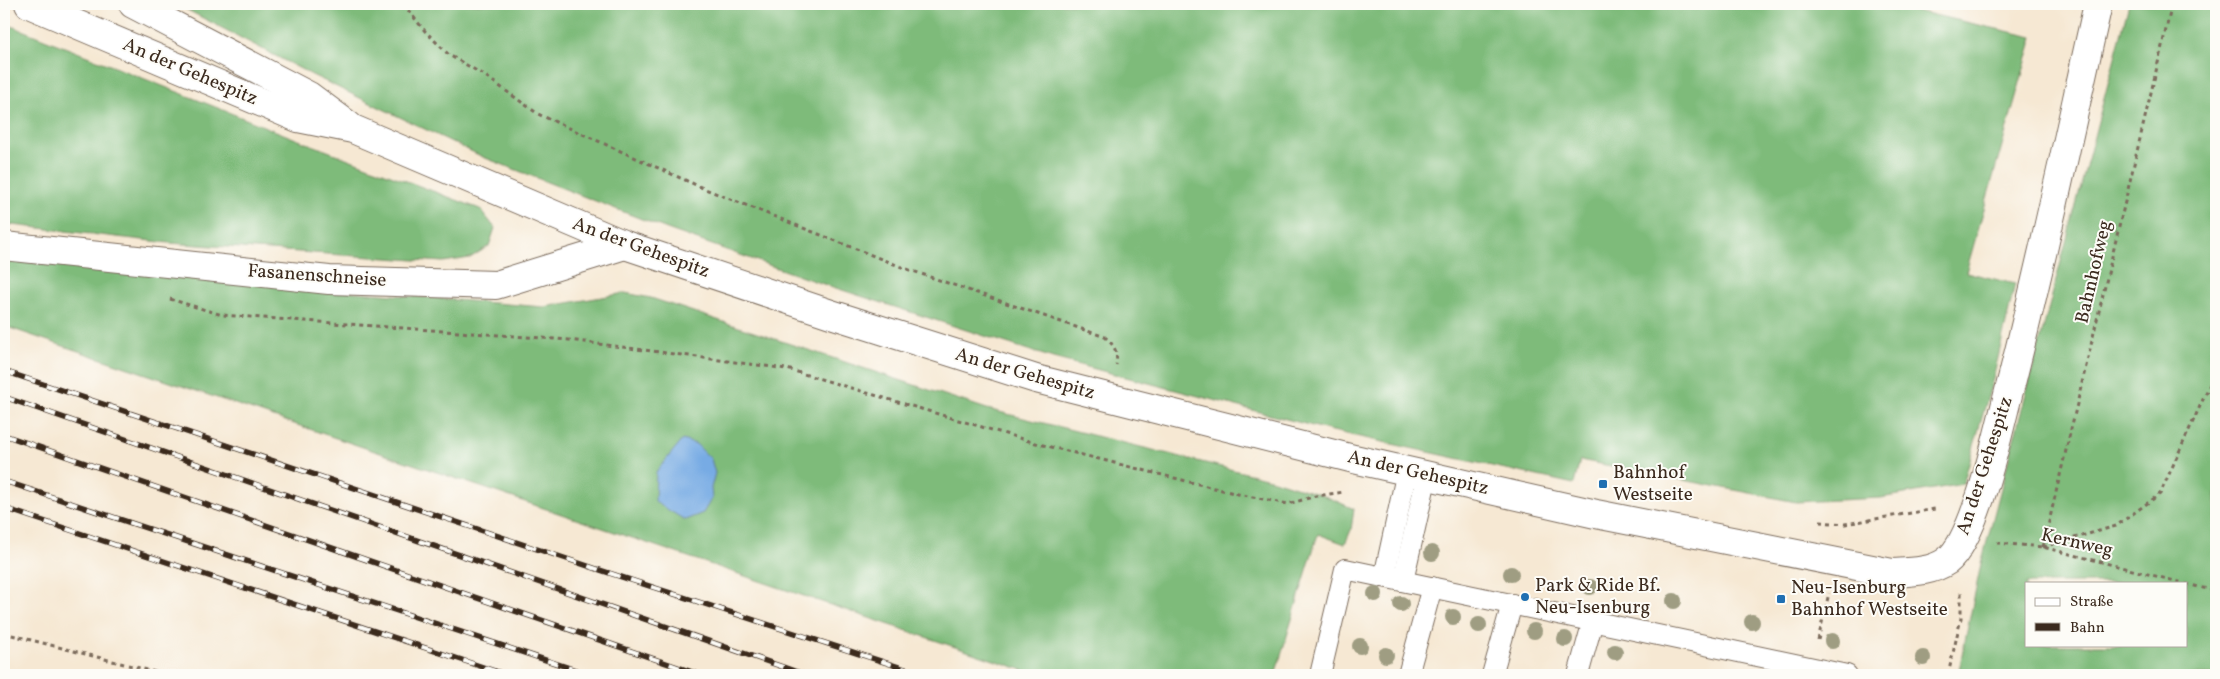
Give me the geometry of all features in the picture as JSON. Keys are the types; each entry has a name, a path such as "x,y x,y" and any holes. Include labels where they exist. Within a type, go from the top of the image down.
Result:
{"street":[{"name":"An der Gehespitz","path":"30,4 298,118 353,129 625,246 1036,379 1354,459 1596,514 1892,573 1923,571 1947,560 1963,540 1982,489 2035,290 2098,4"},
{"name":"An der Gehespitz","path":"133,4 309,96 353,129"},
{"name":"Fasanenschneise","path":"4,246 329,280 496,285 625,246"}],"lane":[{"path":"1393,579 1417,473"},
{"path":"1320,675 1345,568 1847,675"},
{"path":"1408,675 1432,587"},
{"path":"1492,675 1512,604"},
{"path":"1578,675 1592,621"}],"path":[{"path":"403,4 425,31 449,55 484,75 538,114 705,189 868,254 1015,308 1104,337 1114,344 1118,355 1116,366"},
{"name":"Bahnhofweg","path":"2042,547 2172,4"},
{"path":"165,297 222,315 569,340 786,369 1039,444 1238,494 1288,504 1316,496 1346,492 1354,459"},
{"path":"2042,547 2116,526 2160,494 2210,384 2216,380"},
{"path":"1813,522 1845,524 1935,509"},
{"path":"1948,675 1961,618 1963,540"},
{"name":"Kernweg","path":"1963,540 2042,547 2181,582"},
{"name":"Kernweg","path":"2188,584 2216,591"},
{"path":"4,632 167,675"}],"green space":[{"path":"176,4 1885,4 2033,37 1966,272 2015,284 1993,379 1963,484 1881,498 1796,502 1580,460 1574,484 1328,430 1053,358 811,280 667,229 483,157 312,75"},
{"path":"2129,4 2216,4 2216,675 1958,675 1981,564"},
{"path":"4,23 296,139 480,209 495,228 489,246 470,258 443,262 169,243 4,224"},
{"path":"4,260 281,286 544,307 625,293 651,298 987,409 1274,480 1327,497 1354,509 1351,530 1345,544 1318,534 1275,675 1038,675 4,326"}],"water":[{"path":"682,440 696,444 711,459 715,473 711,488 712,498 703,513 685,520 655,502 656,472"}],"railway":[{"path":"4,371 600,570 924,675"},
{"path":"4,397 806,675"},
{"path":"4,435 701,675"},
{"path":"4,481 591,675"},
{"path":"4,508 507,675"}],"place":[{"name":"Bahnhof Westseite","path":"1603,484"},
{"name":"Park & Ride Bf. Neu-Isenburg","path":"1525,597"},
{"name":"Neu-Isenburg Bahnhof Westseite","path":"1781,599"}]}
